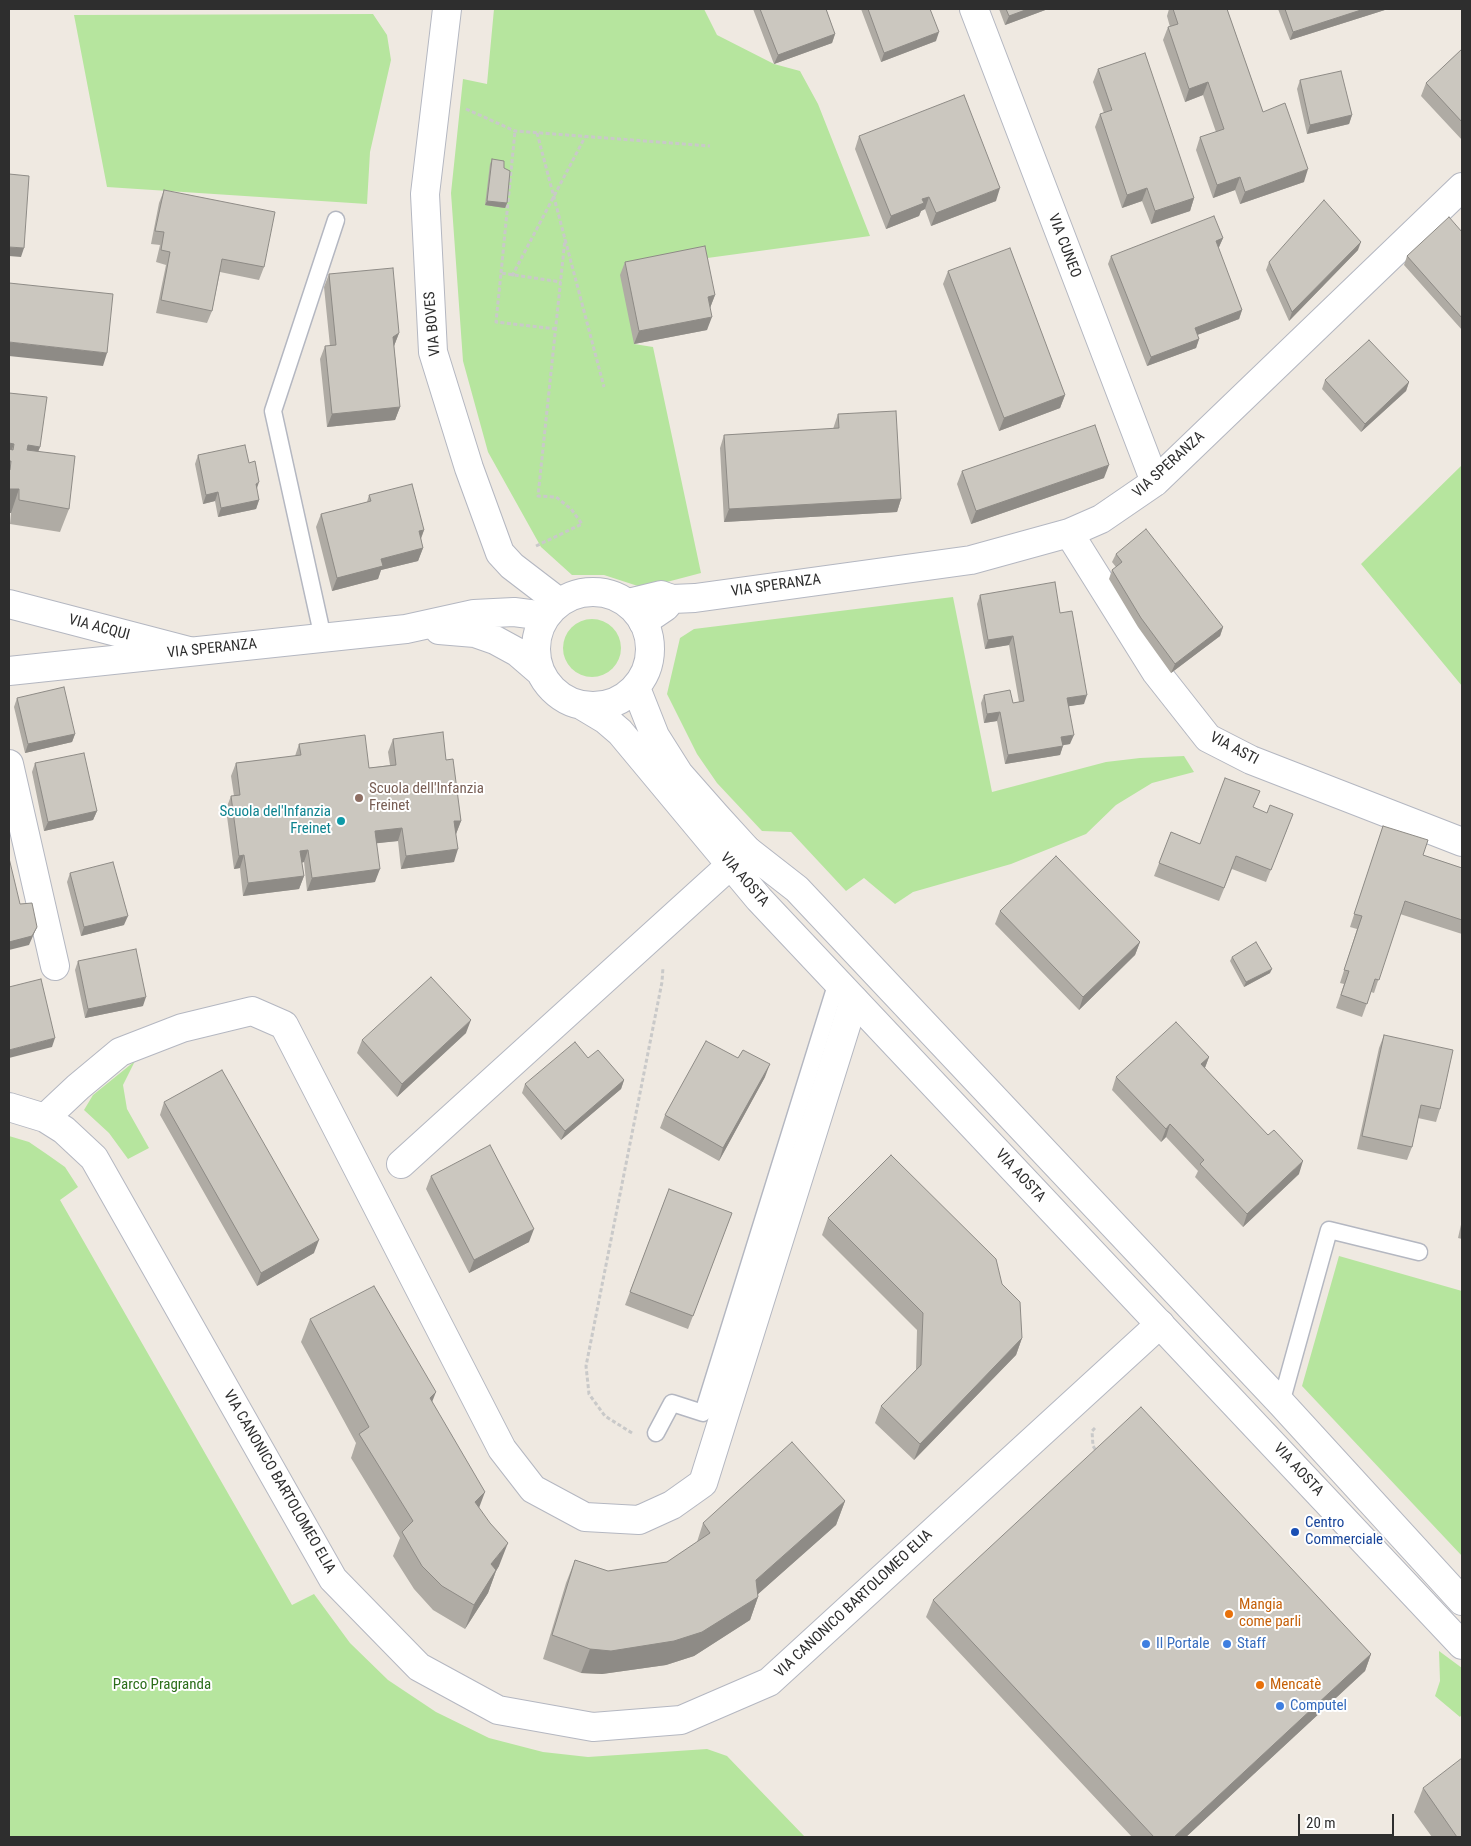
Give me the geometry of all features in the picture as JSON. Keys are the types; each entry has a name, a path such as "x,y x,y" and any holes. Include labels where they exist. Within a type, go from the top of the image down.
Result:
{"street":[{"name":"VIA BOVES","path":"447,9 424,194 433,352 469,468 500,553 552,609"},
{"name":"VIA CUNEO","path":"974,9 1155,482"},
{"name":"VIA SPERANZA","path":"635,612 665,607 672,599 695,598 971,560 1069,533 1101,519 1155,482 1462,187"},
{"name":"VIA ASTI","path":"1069,533 1156,672 1208,738 1251,760 1462,842"},
{"path":"593,591 611,594 635,612 648,633 650,653 646,672 636,688 610,704 581,706 564,698 549,687 539,671 535,653 537,634 552,609 576,594 593,591"},
{"name":"VIA ACQUI","path":"9,604 189,651"},
{"name":"VIA SPERANZA","path":"9,671 415,628 474,614 552,609"},
{"name":"VIA SPERANZA","path":"415,628 475,633 517,652 539,671"},
{"name":"VIA AOSTA","path":"636,688 655,736 679,774 738,858 845,991 1462,1645"},
{"name":"VIA AOSTA","path":"581,706 606,720 620,732 738,858 797,889 1281,1403 1462,1601"},
{"path":"9,764 56,966"},
{"path":"401,1164 738,858"},
{"path":"45,1118 120,1052 182,1028 252,1011 284,1024 502,1449 533,1489 585,1517 639,1520 672,1504 703,1483 845,991"},
{"name":"VIA CANONICO BARTOLOMEO ELIA","path":"9,1108 45,1118 82,1145 102,1170 334,1578 419,1667 498,1710 593,1727 681,1720 769,1682 1160,1324"},
{"path":"1330,1505 1354,1484"}],"lane":[{"path":"323,638 272,411 336,220"},
{"path":"656,1433 672,1403 703,1413 845,991"},
{"path":"1281,1403 1329,1230 1419,1252"}],"path":[{"path":"460,106 515,131 710,146"},
{"path":"515,131 496,322 556,329"},
{"path":"537,133 604,387"},
{"path":"512,276 585,137"},
{"path":"528,550 582,524 571,509 556,497 538,496 565,239"},
{"path":"501,274 561,282"},
{"path":"656,1433 632,1433 605,1416 589,1394 586,1366 662,982 665,924"},
{"path":"1097,1425 1092,1431 1093,1446 1097,1452"}],"green space":[{"path":"494,9 704,9 717,35 774,64 800,71 818,104 870,236 700,259 634,344 653,347 701,573 644,588 604,575 572,575 541,547 488,452 463,361 451,193 463,79 487,84"},
{"path":"373,14 387,35 391,60 370,152 367,204 107,187 74,15"},
{"path":"1462,465 1462,686 1361,564"},
{"path":"953,597 992,792 1106,762 1140,758 1184,756 1194,772 1152,783 1116,805 1086,834 1011,864 913,892 895,904 864,878 846,891 791,832 762,831 717,783 697,754 667,694 680,638 694,629"},
{"path":"592,619 603,621 616,632 621,648 619,659 608,672 592,677 581,675 568,664 563,648 565,637 576,624"},
{"path":"135,1061 123,1085 127,1109 149,1148 128,1159 109,1133 84,1110 93,1095"},
{"name":"Parco Pragranda","path":"9,1136 29,1142 65,1167 78,1187 60,1200 292,1605 314,1594 350,1643 388,1680 436,1712 489,1738 543,1752 588,1757 707,1749 727,1756 805,1837 9,1837"},
{"path":"1339,1256 1462,1291 1462,1556 1302,1386"},
{"path":"1439,1651 1462,1668 1462,1714 1460,1717 1435,1696 1440,1681"}],"building":[{"path":"760,9 826,9 835,34 778,55"},
{"path":"868,9 930,9 939,32 884,53"},
{"path":"1006,9 1028,9 1009,16"},
{"path":"1173,9 1227,9 1263,112 1285,103 1308,169 1245,192 1240,177 1217,185 1200,137 1224,129 1208,82 1189,89 1168,27 1178,24"},
{"path":"1285,9 1364,9 1293,32"},
{"path":"1462,49 1462,122 1426,83"},
{"path":"1145,53 1194,198 1155,211 1147,188 1127,195 1100,114 1112,110 1098,69"},
{"path":"1341,71 1352,115 1310,125 1300,80"},
{"path":"964,95 1000,188 936,213 929,197 922,199 924,203 891,216 859,136"},
{"path":"492,159 504,161 504,168 510,171 507,203 487,201"},
{"path":"9,174 29,176 24,248 9,247"},
{"path":"164,190 275,212 264,267 222,259 212,311 161,300 170,252 161,250 164,232 155,231"},
{"path":"1324,200 1361,242 1292,312 1269,262"},
{"path":"1214,216 1223,238 1216,241 1242,310 1195,328 1199,339 1151,357 1111,256"},
{"path":"1449,217 1462,232 1462,318 1407,256"},
{"path":"705,246 715,295 708,297 712,317 639,331 625,262"},
{"path":"1010,248 1065,395 1004,418 948,271"},
{"path":"393,268 399,333 393,337 400,407 332,414 325,346 336,345 329,274"},
{"path":"9,283 113,294 107,353 9,342"},
{"path":"1369,340 1409,382 1365,424 1325,380"},
{"path":"9,393 47,397 40,447 28,445 27,450 75,456 69,509 19,500 19,489 10,489 9,506 9,470 11,461 9,461 9,449 13,450 14,444 9,443"},
{"path":"896,411 901,499 729,509 724,435 839,428 838,414"},
{"path":"1095,425 1109,465 976,511 962,471"},
{"path":"245,445 249,463 255,461 259,482 256,484 259,500 221,508 218,492 206,495 198,455"},
{"path":"412,484 424,530 419,531 423,548 381,559 383,566 337,578 321,514 371,501 369,495"},
{"path":"1146,529 1223,627 1175,664 1141,618 1112,570 1122,562 1116,554"},
{"path":"1055,582 1060,613 1072,611 1087,695 1067,698 1074,735 1061,737 1063,746 1008,755 1000,712 987,714 984,695 1010,690 1013,703 1024,701 1013,636 988,640 980,595"},
{"path":"64,687 75,734 28,744 17,698"},
{"name":"Scuola del'Infanzia Freinet","path":"443,732 446,760 453,759 461,821 454,821 458,849 406,856 402,828 375,831 380,869 312,878 308,850 300,851 304,876 248,883 244,855 239,856 231,796 240,795 236,763 301,755 299,744 365,735 369,768 396,765 393,739"},
{"path":"84,753 97,811 48,822 35,763"},
{"path":"1225,778 1260,791 1253,807 1267,813 1270,805 1293,814 1271,870 1236,856 1224,888 1159,863 1171,832 1200,844"},
{"path":"1383,826 1428,840 1423,855 1462,868 1462,920 1405,901 1379,980 1375,979 1367,1004 1341,995 1349,971 1344,970 1362,916 1354,914"},
{"path":"1056,856 1140,942 1083,997 1000,911"},
{"path":"9,858 20,904 32,903 37,927 32,936 9,942"},
{"path":"113,862 128,916 84,927 70,873"},
{"path":"1256,942 1272,969 1246,982 1232,957"},
{"path":"136,949 146,997 88,1009 78,961"},
{"path":"431,977 471,1020 402,1084 362,1040"},
{"path":"41,979 55,1038 9,1050 9,987"},
{"path":"1176,1022 1209,1057 1201,1064 1268,1135 1274,1130 1303,1161 1247,1214 1200,1164 1204,1160 1170,1124 1166,1129 1116,1077"},
{"path":"1384,1035 1453,1050 1440,1109 1421,1105 1412,1147 1362,1136"},
{"path":"706,1041 738,1058 743,1050 770,1064 723,1148 665,1115"},
{"path":"575,1042 588,1058 598,1050 624,1080 565,1131 525,1084"},
{"path":"222,1070 319,1240 261,1273 164,1102"},
{"path":"490,1145 534,1229 474,1260 431,1176"},
{"path":"891,1155 996,1259 1002,1284 1020,1302 1022,1338 920,1444 881,1406 921,1365 923,1313 828,1218"},
{"path":"669,1189 732,1213 693,1316 630,1292"},
{"path":"374,1286 436,1392 430,1398 485,1492 475,1502 508,1543 491,1564 496,1570 474,1605 442,1586 422,1566 402,1532 413,1521 359,1434 369,1427 310,1319"},
{"name":"Il Portale","path":"1141,1407 1371,1654 1174,1837 1154,1837 933,1600"},
{"path":"792,1442 845,1501 756,1580 758,1597 702,1632 674,1641 611,1651 590,1649 552,1635 575,1560 608,1571 667,1562 710,1533 703,1523"},
{"path":"1462,1758 1462,1837 1457,1837 1423,1788"}],"place":[{"name":"Scuola dell'Infanzia Freinet","path":"359,798"},
{"name":"Scuola del'Infanzia Freinet","path":"341,821"},
{"name":"Centro Commerciale","path":"1295,1532"},
{"name":"Mangia come parli","path":"1229,1614"},
{"name":"Il Portale","path":"1146,1644"},
{"name":"Staff","path":"1227,1644"},
{"name":"Mencatè","path":"1260,1685"},
{"name":"Computel","path":"1280,1706"}]}
